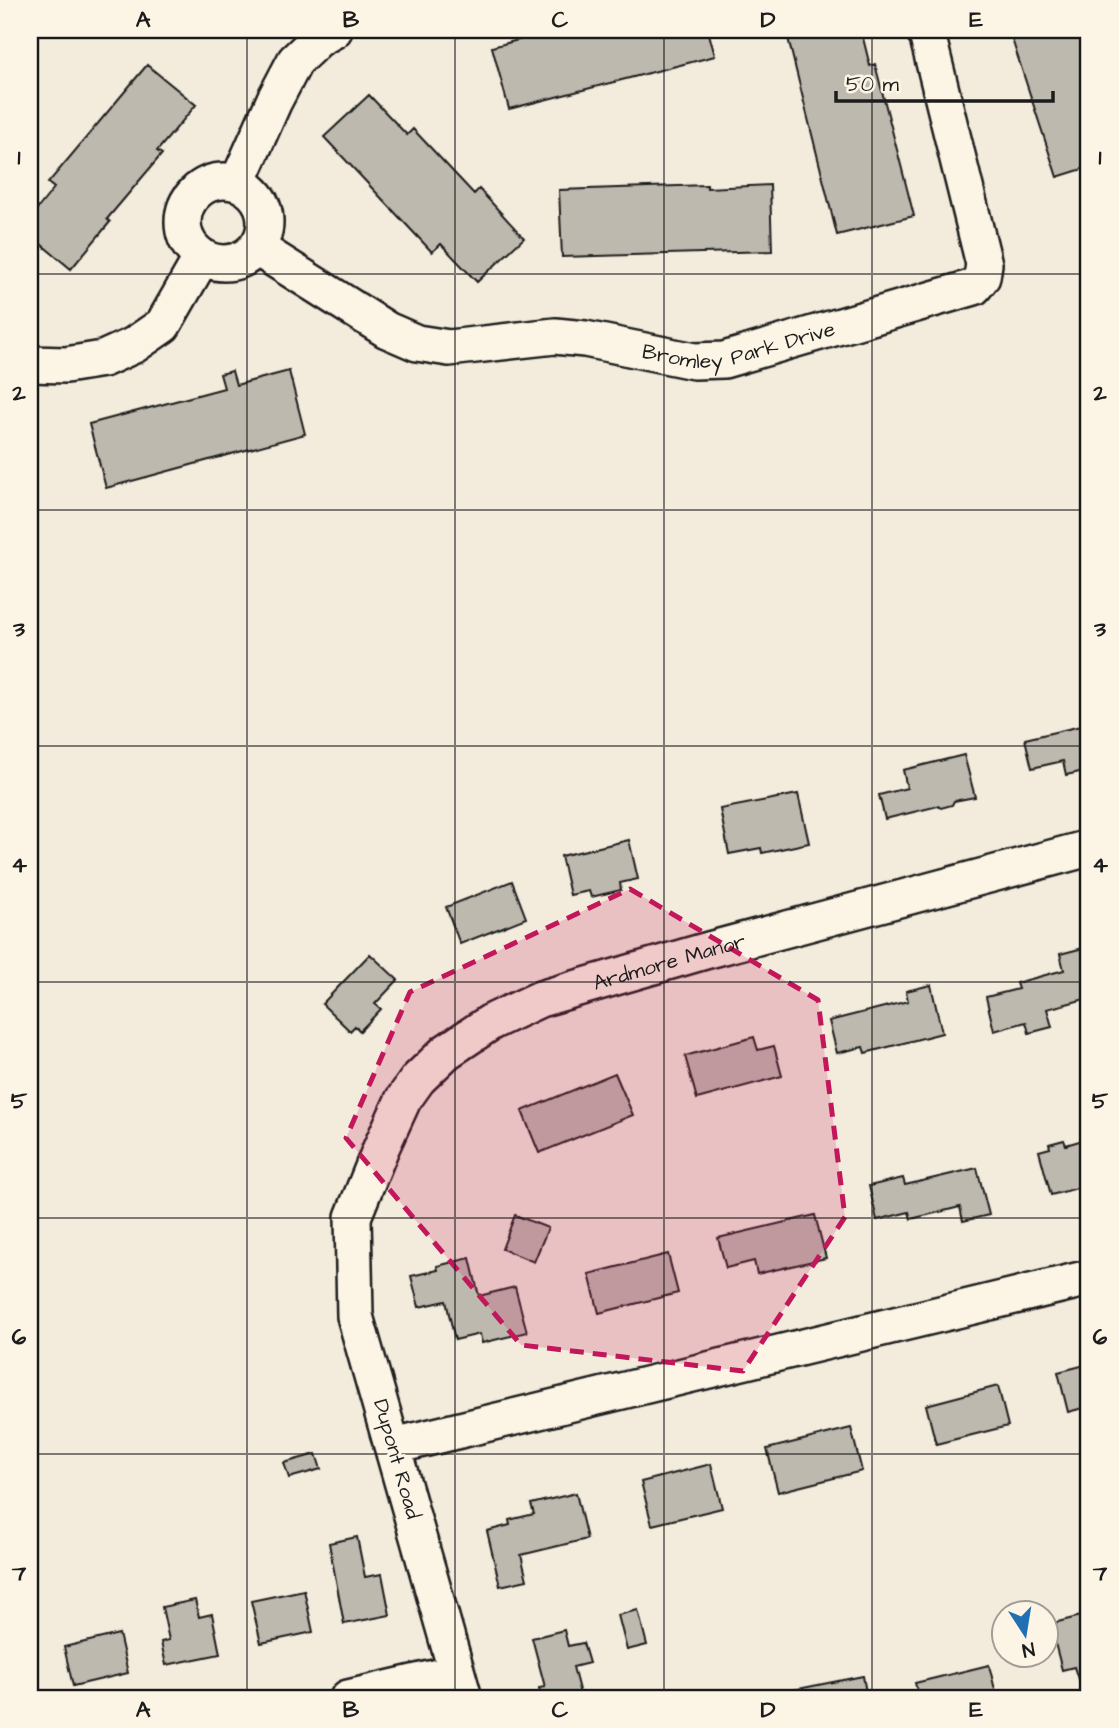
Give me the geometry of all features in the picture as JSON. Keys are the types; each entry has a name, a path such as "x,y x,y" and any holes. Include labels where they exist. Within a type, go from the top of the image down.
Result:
{"street":[{"path":"237,182 295,61 318,39 334,30"},
{"name":"Bromley Park Drive","path":"257,248 387,330 417,343 449,348 555,336 585,339 694,361 724,360 974,287 982,276 984,264 924,30"},
{"path":"217,180 237,182 255,192 265,210 266,230 257,248 241,260 221,263 202,257 188,243 182,223 186,204 199,188 217,180"},
{"path":"30,364 65,365 103,359 134,345 163,325 202,257"},
{"name":"Ardmore Manor","path":"354,1217 403,1100 418,1079 446,1052 491,1022 540,999 1089,848"},
{"name":"Dupont Road","path":"354,1217 355,1316 460,1686"},
{"path":"394,1446 1089,1278"},
{"path":"348,1698 460,1686"}],"highlighted area":[{"path":"630,889 818,1000 845,1217 743,1371 521,1345 346,1138 410,992"}],"building":[{"path":"555,30 708,30 715,56 509,109 492,47"},
{"path":"786,30 861,30 870,66 875,64 914,216 837,235"},
{"path":"1009,30 1085,30 1089,43 1089,167 1057,177"},
{"path":"147,65 196,105 157,151 162,154 107,219 110,222 71,269 30,235 30,218 54,188 48,183"},
{"path":"369,95 407,135 413,129 474,194 479,189 524,238 477,282 441,244 432,252 324,137"},
{"path":"707,185 707,188 770,185 772,251 562,257 559,190"},
{"path":"232,371 236,385 289,371 305,434 106,488 89,424 224,388 220,374"},
{"path":"1089,724 1089,770 1066,775 1063,761 1032,768 1025,739"},
{"path":"964,755 975,797 954,801 952,805 941,808 938,806 885,819 879,795 907,788 903,770"},
{"path":"798,794 809,843 762,853 761,848 729,854 720,809"},
{"path":"629,840 638,879 620,883 621,890 591,897 589,891 570,895 561,856"},
{"path":"512,881 526,918 460,944 446,907"},
{"path":"1087,947 1089,998 1047,1009 1052,1027 1029,1033 1026,1022 994,1031 986,997 1018,989 1016,983 1064,970 1060,954"},
{"path":"370,954 398,980 375,1004 381,1009 360,1031 355,1026 350,1031 322,1004"},
{"path":"931,985 942,1033 865,1053 863,1047 837,1053 829,1021 908,1001 906,991"},
{"path":"754,1037 758,1050 774,1046 782,1076 697,1099 685,1056"},
{"path":"615,1073 633,1115 539,1153 522,1111"},
{"path":"1089,1138 1089,1185 1051,1195 1039,1151 1050,1148 1049,1144 1064,1140 1066,1145"},
{"path":"977,1168 989,1215 963,1221 960,1207 911,1219 909,1212 877,1220 869,1186 903,1178 905,1185"},
{"path":"515,1215 548,1228 534,1262 502,1249"},
{"path":"815,1215 826,1258 757,1274 754,1261 726,1268 718,1238"},
{"path":"668,1254 678,1293 599,1313 589,1274"},
{"path":"470,1258 479,1296 515,1287 527,1332 482,1343 480,1334 455,1340 446,1301 419,1307 411,1276 438,1270 437,1266"},
{"path":"1089,1364 1089,1417 1085,1418 1083,1408 1068,1412 1058,1372"},
{"path":"998,1386 1008,1426 936,1444 926,1405"},
{"path":"851,1428 862,1471 778,1492 767,1449"},
{"path":"316,1454 321,1469 289,1478 284,1463"},
{"path":"711,1464 722,1508 652,1525 641,1482"},
{"path":"576,1493 587,1539 521,1555 527,1580 500,1586 487,1531 510,1525 509,1520 534,1514 531,1504"},
{"path":"357,1537 365,1577 382,1574 390,1615 344,1624 329,1543"},
{"path":"304,1590 313,1632 261,1643 251,1601"},
{"path":"195,1600 199,1617 212,1614 220,1654 166,1665 161,1642 169,1640 162,1607"},
{"path":"638,1610 647,1645 627,1650 618,1615"},
{"path":"1085,1615 1089,1631 1089,1676 1078,1679 1074,1667 1062,1670 1060,1621"},
{"path":"564,1630 568,1646 583,1643 589,1663 573,1667 581,1698 541,1698 539,1688 545,1687 532,1638"},
{"path":"119,1634 128,1673 73,1686 64,1647"},
{"path":"989,1665 997,1698 919,1698 915,1683"},
{"path":"863,1676 867,1698 794,1698 793,1690"}]}
